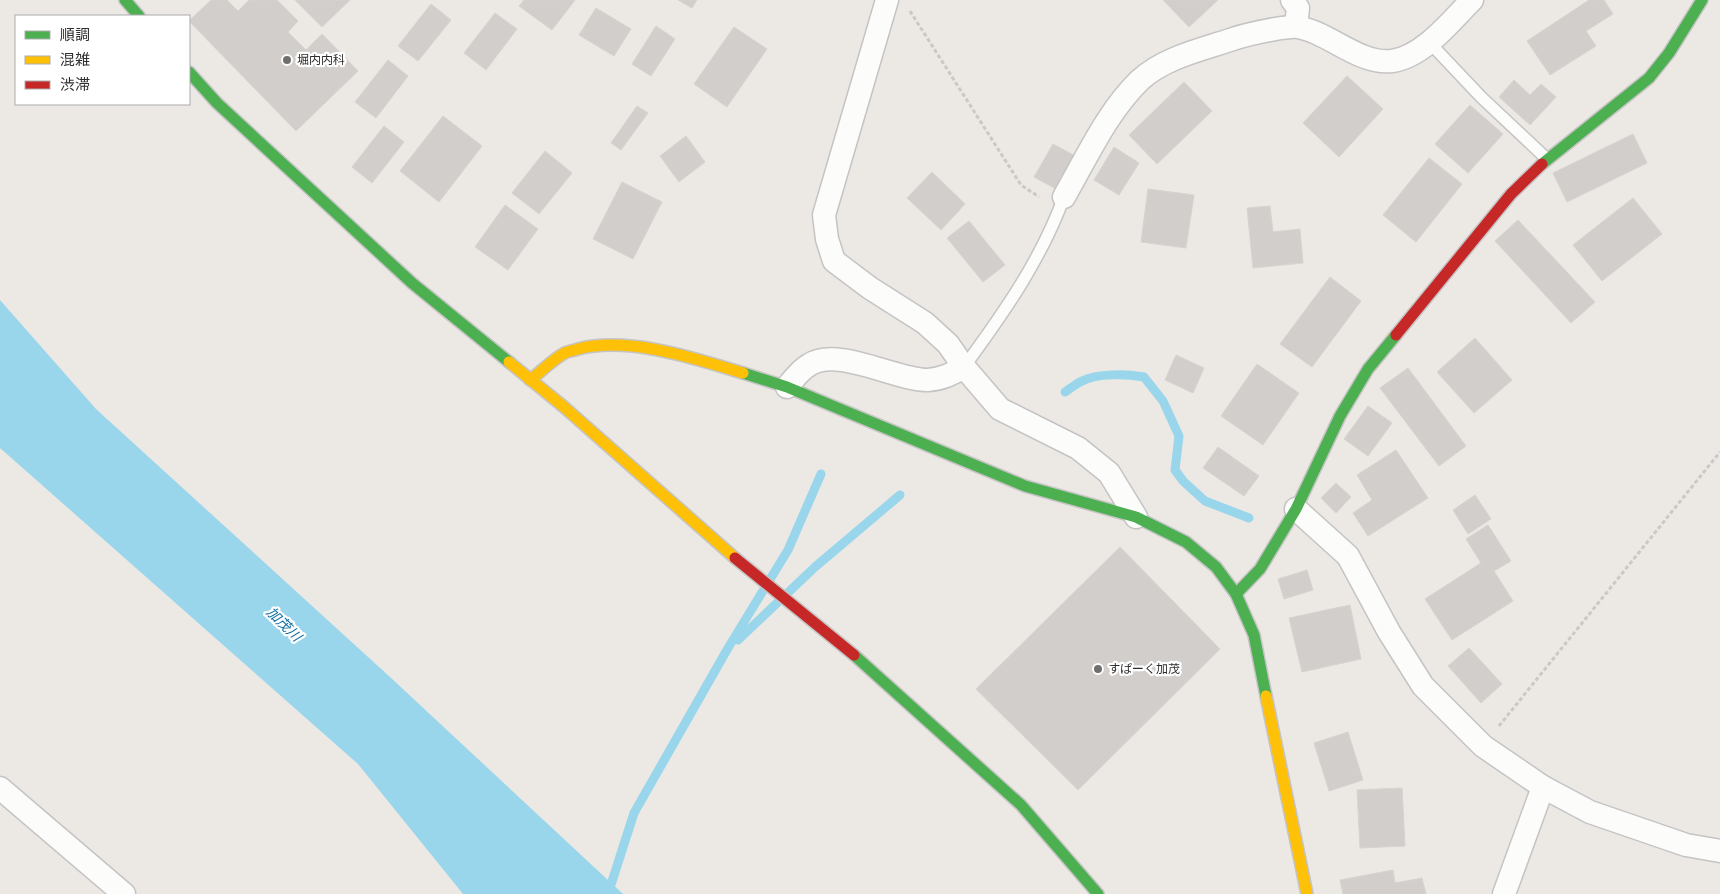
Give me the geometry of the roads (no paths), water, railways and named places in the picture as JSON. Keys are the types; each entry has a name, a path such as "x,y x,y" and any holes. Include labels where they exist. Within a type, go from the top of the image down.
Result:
{"street":[{"path":"125,0 138,15"},
{"path":"886,0 824,215 827,239 834,261 870,288 924,323 948,344 964,367 1000,409 1078,448 1108,473 1136,517"},
{"path":"1292,0 1298,8 1296,26"},
{"path":"1062,202 1110,116 1141,79 1159,67 1189,53 1256,32 1296,26 1331,38 1356,54 1374,60 1391,61 1408,56 1429,42 1472,0"},
{"path":"1236,594 1260,569 1296,509 1340,416 1368,369 1512,194 1547,159 1649,78 1669,53 1702,0"},
{"path":"190,73 217,103 412,283 564,407 740,562 832,636 1021,805 1098,894"},
{"path":"530,380 564,353 588,347 613,346 648,349 691,357 787,387 1025,486 1136,517 1186,542 1216,567 1236,594 1254,635 1307,894"},
{"path":"787,387 810,364 826,358 853,362 906,377 928,380 944,378 964,367"},
{"path":"1296,509 1348,556 1389,632 1423,686 1483,746 1543,787 1590,812 1686,845 1720,852"},
{"path":"1504,894 1543,787"},
{"path":"0,788 124,894"}],"lane":[{"path":"1429,42 1481,97 1547,159"},
{"path":"964,367 1000,318 1023,282 1054,224 1062,202"}],"water":[{"name":"加茂川","path":"0,300 96,409 390,677 623,894 463,894 358,764 0,448"}],"waterway":[{"path":"1065,392 1088,378 1104,375 1144,377 1163,401 1179,436 1175,470 1183,481 1205,501 1249,518"},
{"path":"608,894 634,813 728,648 788,550 821,474"},
{"path":"738,640 815,567 900,495"}],"place":[{"name":"堀内内科","path":"287,60"},
{"name":"すぱーく加茂","path":"1098,669"}]}
